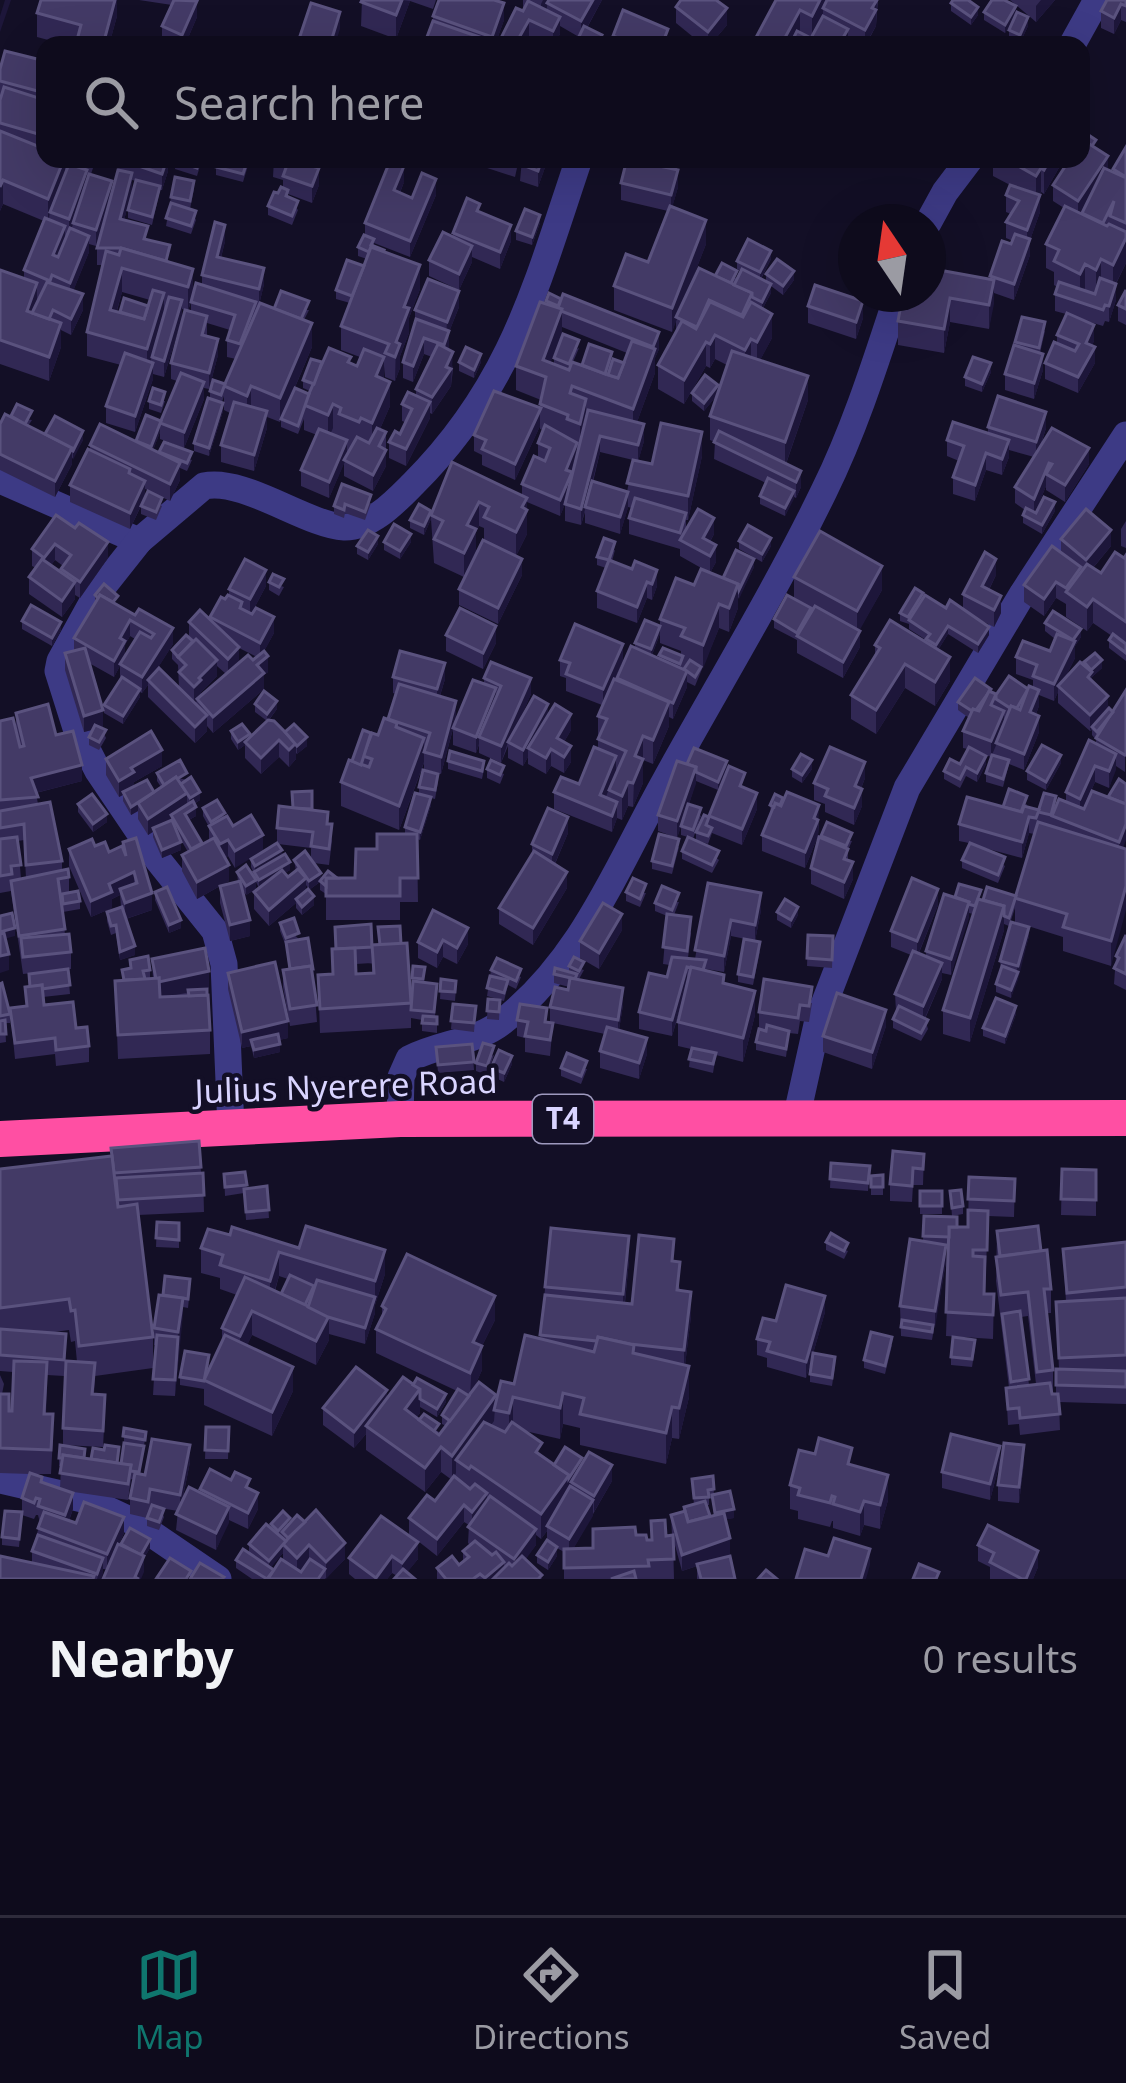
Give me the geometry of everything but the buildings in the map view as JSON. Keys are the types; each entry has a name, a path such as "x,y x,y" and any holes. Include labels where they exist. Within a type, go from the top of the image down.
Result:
{"highway":[{"name":"Julius Nyerere Road","path":"0,1139 400,1119 1126,1118"}],"street":[{"path":"1077,36 1096,0"},
{"path":"231,1128 224,964 215,931 158,860 98,772 76,728 58,671 97,594 139,541 194,492 214,484 344,527 385,510 440,458 488,392 519,334 576,168"},
{"path":"938,204 963,168"},
{"path":"400,1119 401,1077 409,1058 499,1024 532,994 605,900 653,801 825,490 892,312"},
{"path":"796,1119 818,1020 907,788 1023,593 1126,435"},
{"path":"0,480 139,541"},
{"path":"0,1480 87,1500 136,1523 218,1579"}]}
